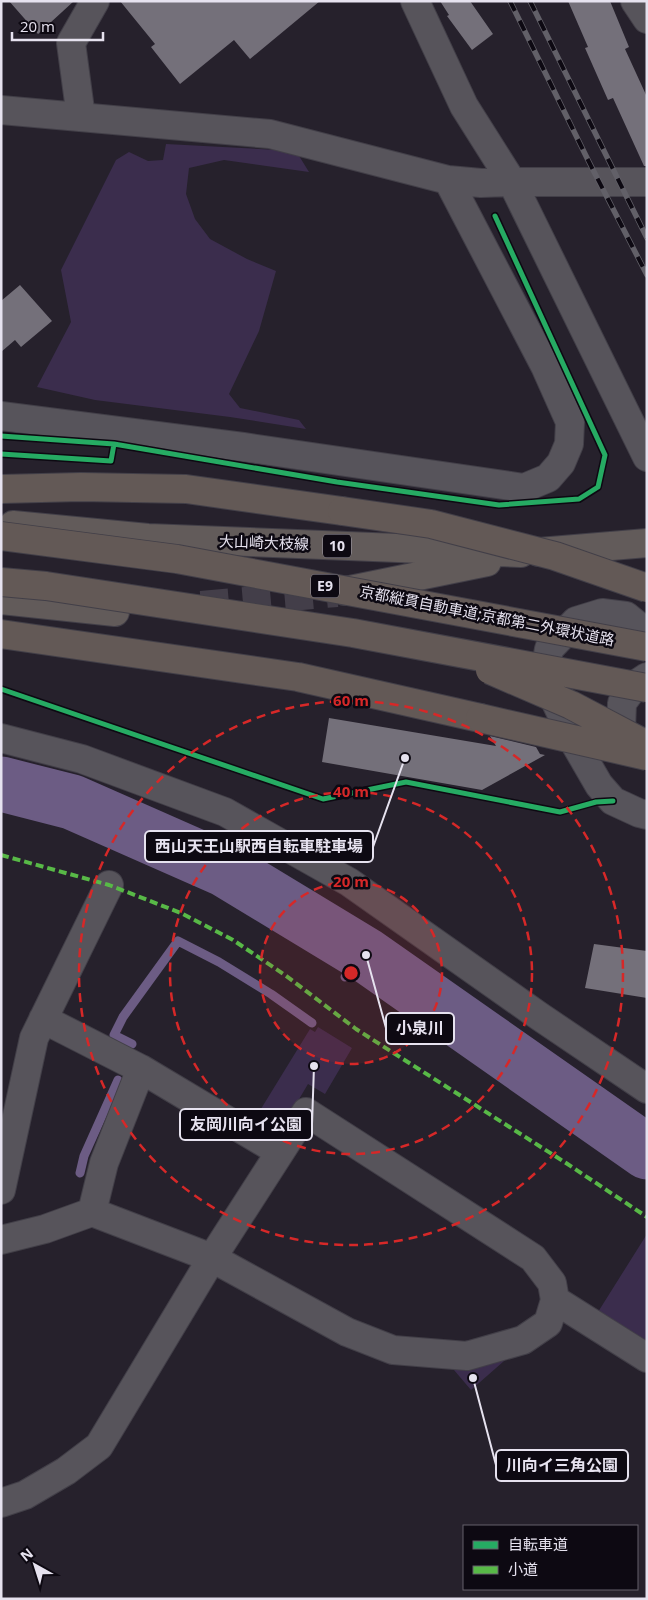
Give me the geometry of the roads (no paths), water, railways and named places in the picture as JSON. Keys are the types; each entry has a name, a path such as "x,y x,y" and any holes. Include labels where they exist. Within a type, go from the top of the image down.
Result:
{"highway":[{"path":"1,488 81,486 186,489 431,524 555,556 647,588"},
{"name":"京都縦貫自動車道;京都第二外環状道路","path":"1,536 177,559 647,646"},
{"path":"1,584 487,668 571,705 647,745"},
{"path":"1,584 46,586 353,633 647,688"},
{"path":"1,634 298,677 647,756"}],"main road":[{"name":"大山崎大枝線","path":"1,524 148,538 526,554"},
{"name":"大山崎大枝線","path":"339,593 526,554 647,543"},
{"path":"1,600 116,612"}],"street":[{"path":"81,117 71,43 95,1"},
{"path":"415,1 464,106 512,182 647,457"},
{"path":"635,1 647,19"},
{"path":"1,110 270,134 448,180 481,183 647,182"},
{"path":"1,416 243,447 524,488 548,478 562,463 569,444 570,422 545,366 448,180"},
{"path":"647,633 626,616 602,613 576,621 549,649 544,676 577,747 599,785 613,801 638,813 647,815"},
{"path":"647,677 635,685 622,703 621,730 628,750 647,762"},
{"path":"1,738 82,759 226,812 349,882 539,1016 647,1089"},
{"path":"1,1190 34,1038 109,885"},
{"path":"43,1019 141,1069 280,1152"},
{"path":"92,1212 104,1163 141,1069"},
{"path":"1,1240 45,1229 92,1212 212,1258 347,1332 393,1350 467,1356 523,1340 548,1323 555,1300 552,1283 533,1258 306,1112 212,1258 99,1446 66,1471 25,1495 1,1503"},
{"path":"555,1300 647,1358"}],"waterway":[{"path":"1,784 72,802 224,869 366,955 647,1152"},
{"path":"132,1044 114,1035 123,1017 178,941 219,962 271,994 312,1023"},
{"path":"345,977 366,955"},
{"path":"80,1173 84,1156 118,1080"}],"tunnel":[{"path":"201,605 337,593"}],"railway":[{"path":"510,1 647,275"},
{"path":"530,1 647,238"}],"place":[{"name":"西山天王山駅西自転車駐車場","path":"405,758"},
{"name":"小泉川","path":"366,955"},
{"name":"友岡川向イ公園","path":"314,1066"},
{"name":"川向イ三角公園","path":"473,1378"}]}
